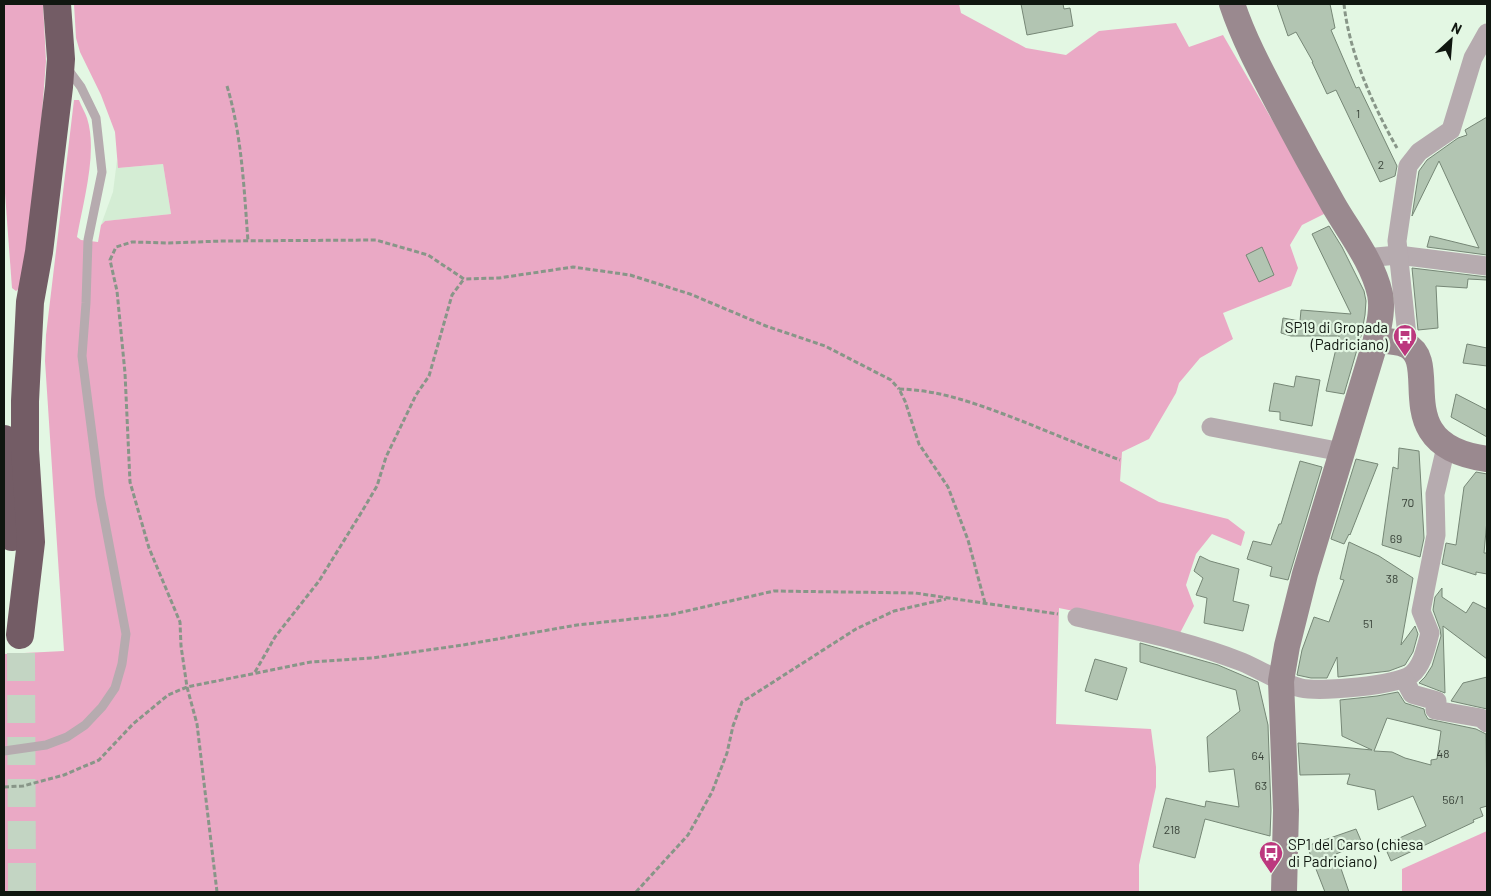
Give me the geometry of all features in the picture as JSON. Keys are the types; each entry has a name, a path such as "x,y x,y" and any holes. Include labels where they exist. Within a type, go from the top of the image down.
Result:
{"highway":[{"path":"4,439 21,644 31,542 25,450 25,401 30,302 39,252 59,87 61,59 57,4"}],"main road":[{"path":"1232,4 1263,74 1316,175 1365,258 1375,278 1380,296 1381,314 1376,340 1297,603 1286,646 1280,681 1286,810 1284,892"},
{"path":"1376,340 1408,345 1416,354 1421,370 1424,416 1433,434 1446,446 1469,456 1487,459"}],"street":[{"path":"1408,345 1397,241 1408,166 1419,152 1451,130 1473,58 1487,33"},
{"path":"1365,258 1398,255 1487,266"},
{"path":"1211,427 1342,452"},
{"path":"1077,617 1196,647 1242,662 1280,681 1301,688 1333,689 1390,684 1404,679 1412,674 1420,664 1430,633 1421,611 1436,535 1435,494 1446,446"},
{"path":"1404,679 1412,694 1437,701 1435,710 1481,718 1487,723"}],"lane":[{"path":"4,751 46,745 68,737 85,725 102,707 115,688 122,664 126,634 100,496 82,356 88,240 102,172 96,118 81,87 61,59"}],"path":[{"path":"1344,4 1354,48 1370,94 1408,166"},
{"path":"227,86 235,113 248,241"},
{"path":"216,892 197,724 187,687 181,646 180,622 149,548 130,482 125,373 117,291 110,260 116,247 132,242 376,240 428,255 464,279 499,278 572,268 630,275 690,294 766,326 825,346 891,380 899,389 905,401 919,444 948,487 968,540 985,603"},
{"path":"254,673 275,637 318,581 362,514 376,486 386,457 416,396 429,376 452,295 464,279"},
{"path":"899,389 946,394 1120,460"},
{"path":"4,787 23,786 64,775 99,760 133,724 168,695 187,687 311,662 372,658 463,645 577,625 669,615 774,591 915,593 1077,617"},
{"path":"636,892 688,836 712,792 742,702 856,629 894,612 949,598"}],"shaded area":[{"path":"4,4 43,4 46,61 38,165 22,277 20,288 16,291 12,288 4,180"},
{"path":"74,4 959,4 961,13 1026,48 1066,55 1099,31 1176,23 1189,47 1223,35 1326,213 1302,225 1290,245 1298,268 1291,286 1223,313 1233,339 1200,358 1179,383 1176,393 1149,439 1122,452 1120,481 1159,502 1228,519 1245,532 1241,546 1212,534 1196,554 1186,585 1194,606 1180,633 1059,608 1056,724 1151,729 1156,767 1156,787 1139,865 1139,892 4,892 4,654 64,651 45,361 46,335 74,100 79,100 87,118 91,146 88,177 77,237 81,240 98,242 101,225 105,221 171,214 163,164 118,168 115,132 101,95 80,52 76,38"},
{"path":"117,160 119,168 163,164 171,214 105,221 101,225 113,192"},
{"path":"1487,831 1487,892 1402,892 1402,869"}],"building":[{"path":"1021,4 1063,4 1064,9 1070,8 1073,26 1027,35"},
{"path":"1277,4 1330,4 1335,28 1331,30 1356,88 1359,87 1397,166 1395,176 1380,182 1336,90 1327,94 1313,62 1296,32 1288,36"},
{"path":"1487,117 1487,255 1427,247 1430,236 1479,248 1439,161 1412,216 1419,171 1427,160 1458,138 1467,135 1465,130"},
{"path":"1329,226 1364,291 1366,301 1361,336 1344,394 1326,391 1339,336 1291,336 1281,333 1283,318 1300,321 1301,310 1351,314 1312,234"},
{"path":"1262,247 1274,275 1259,282 1246,255"},
{"path":"1412,268 1487,277 1487,280 1468,279 1467,288 1436,286 1438,328 1418,330"},
{"path":"1467,344 1487,348 1487,366 1463,363"},
{"path":"1296,376 1320,380 1312,426 1280,420 1280,412 1269,411 1274,383 1294,387"},
{"path":"1456,394 1487,410 1487,437 1451,417"},
{"path":"1399,448 1419,451 1424,538 1420,557 1382,545 1393,467 1398,469"},
{"path":"1356,459 1378,464 1350,535 1344,544 1331,539"},
{"path":"1300,461 1322,467 1288,580 1270,576 1272,567 1247,559 1253,541 1271,545 1279,524 1281,524"},
{"path":"1476,472 1487,474 1487,520 1484,553 1487,553 1487,574 1476,572 1476,575 1442,564 1446,543 1456,545 1464,487"},
{"path":"1349,542 1379,556 1413,578 1401,645 1415,626 1418,634 1413,652 1405,665 1389,671 1338,677 1337,657 1327,678 1311,678 1297,675 1302,650 1314,617 1329,622 1344,580 1340,579"},
{"path":"1200,556 1210,561 1239,569 1233,601 1249,605 1243,631 1204,623 1207,598 1196,595 1203,578 1194,571"},
{"path":"1442,588 1442,597 1466,613 1473,602 1487,609 1487,659 1443,626 1445,693 1419,683 1432,666 1441,636 1433,610 1435,597"},
{"path":"1140,643 1218,665 1258,682 1268,725 1270,836 1205,819 1195,858 1153,847 1166,798 1205,807 1206,801 1239,807 1234,769 1209,772 1207,737 1240,711 1236,690 1140,662"},
{"path":"1095,659 1127,668 1117,700 1085,691"},
{"path":"1487,677 1487,709 1451,701 1463,683"},
{"path":"1398,692 1405,703 1424,709 1428,719 1476,729 1486,734 1487,806 1480,808 1483,816 1391,861 1384,845 1426,826 1413,796 1378,810 1375,790 1347,784 1350,774 1300,775 1298,743 1372,750 1342,736 1340,700","holes":["1387,718 1441,731 1437,759 1431,760 1431,765 1405,758 1392,752 1374,751"]},
{"path":"1356,829 1362,843 1336,854 1349,892 1325,892 1307,846"}],"tunnel":[{"path":"21,653 22,892"}],"place":[{"name":"SP19 di Gropada (Padriciano)","path":"1405,357"},
{"name":"SP1 del Carso (chiesa di Padriciano)","path":"1271,874"}]}
